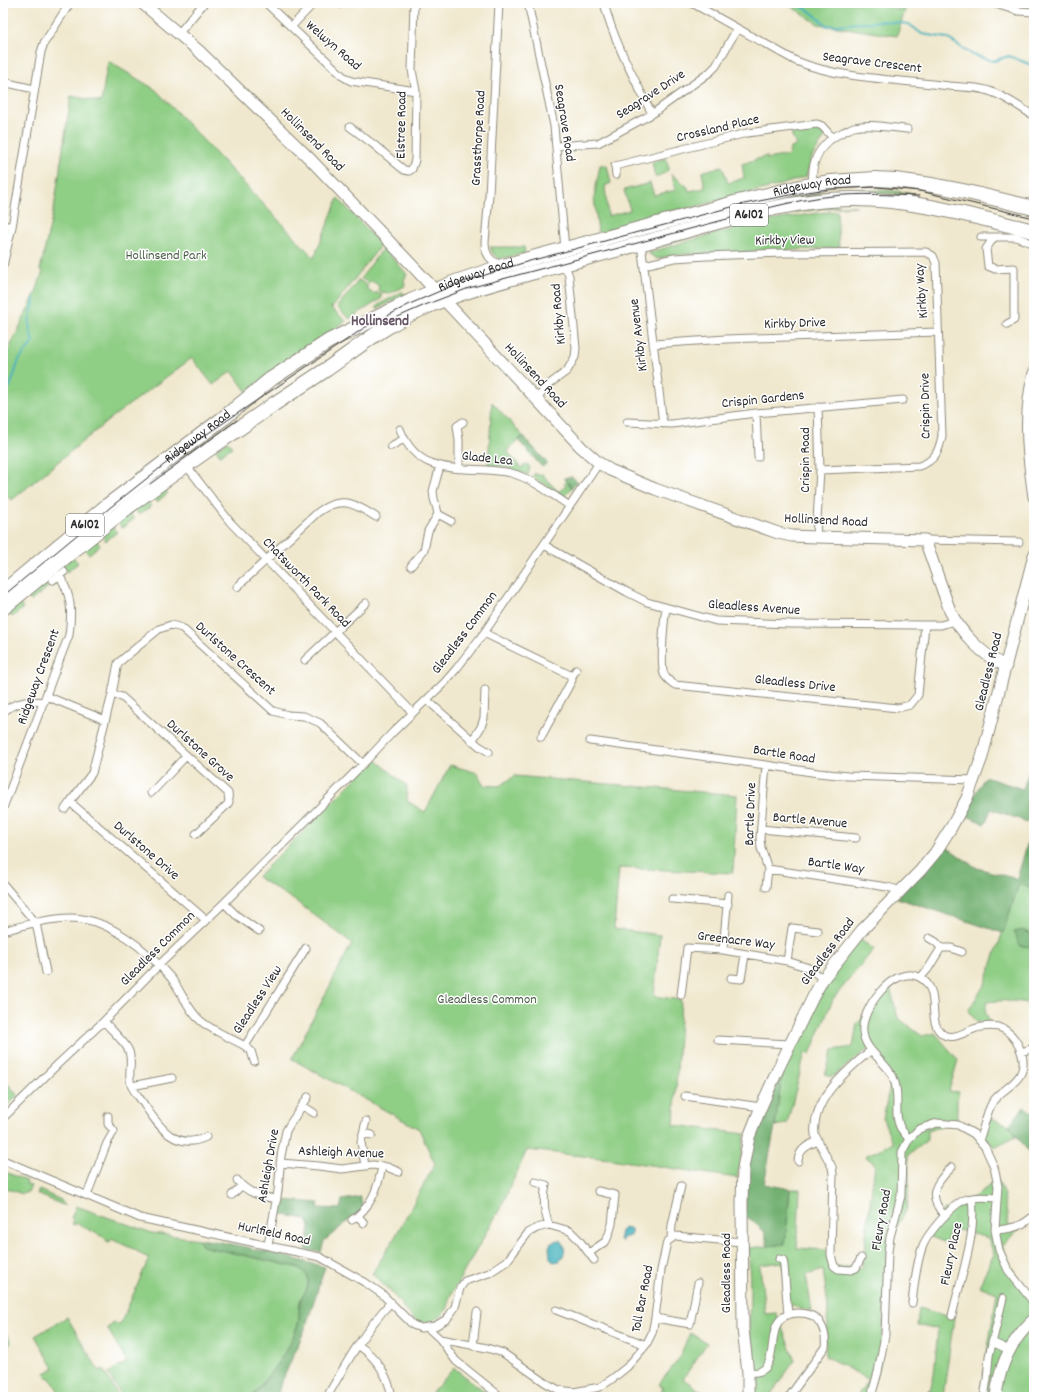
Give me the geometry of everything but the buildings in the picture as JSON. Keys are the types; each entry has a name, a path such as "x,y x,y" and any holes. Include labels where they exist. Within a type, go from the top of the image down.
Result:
{"highway":[{"name":"Ridgeway Road","path":"3,592 113,502 225,417 272,379 329,341 439,295 503,266 731,204 813,185 852,180 895,180 932,185 1034,208"},
{"path":"1007,201 1034,197"},
{"name":"Ridgeway Road","path":"3,608 126,509 186,465 363,342 389,325 417,311 439,295 469,290 772,209 802,204 851,199 887,201 933,207 1034,231"}],"main road":[{"name":"Hollinsend Road","path":"142,3 178,33 232,82 310,160 581,447 599,463 610,470 655,489 778,533 792,536 925,540"},
{"path":"1034,374 1027,412 1027,427 1032,460 1034,497"},
{"path":"925,540 954,621 988,657 1006,666"},
{"name":"Gleadless Road","path":"748,1397 748,1373 743,1323 742,1184 743,1168 749,1137 790,1044 823,979 862,930 920,871 934,853 960,813 975,780 982,757 1034,555"},
{"path":"996,1397 1000,1370 1009,1350 1016,1339 1034,1319"}],"street":[{"path":"3,266 12,226 38,62 42,47 70,3"},
{"path":"178,33 204,3"},
{"name":"Welwyn Road","path":"266,3 344,77 351,81 416,91"},
{"path":"291,26 314,3"},
{"name":"Elstree Road","path":"350,127 404,170 409,171 412,169 415,160 416,91 412,70 414,3"},
{"name":"Grassthorpe Road","path":"499,3 485,248 489,258 503,266"},
{"name":"Seagrave Road","path":"528,3 554,126 565,249"},
{"path":"604,3 611,29 652,114"},
{"name":"Seagrave Crescent","path":"692,3 796,61 813,68 847,75 986,90 1002,96 1034,116"},
{"path":"992,3 1018,12 1034,12"},
{"name":"Seagrave Drive","path":"556,146 598,143 652,114 710,72 716,66 737,29"},
{"path":"3,82 34,88"},
{"name":"Crossland Place","path":"616,175 615,166 746,133 817,124 822,126 832,137"},
{"path":"813,185 812,175 815,161 822,147 832,137 853,127 865,126 907,129"},
{"path":"3,225 12,226"},
{"path":"981,237 1016,237 1034,244"},
{"path":"994,237 986,249 988,266 995,269 1014,268 1014,320 1007,324"},
{"name":"Kirkby Avenue","path":"641,243 663,424"},
{"name":"Kirkby View","path":"644,265 674,258 707,256 926,252"},
{"name":"Kirkby Way","path":"926,252 932,256 936,263 938,332"},
{"name":"Kirkby Road","path":"537,399 548,385 567,371 574,357 576,348 568,270 560,265"},
{"name":"Kirkby Drive","path":"653,344 726,339 938,332"},
{"name":"Crispin Drive","path":"820,470 919,466 927,464 932,460 937,454 942,436 938,332"},
{"name":"Crispin Gardens","path":"627,422 663,424 679,423 756,413 903,400"},
{"name":"Crispin Road","path":"816,537 820,470 818,407"},
{"path":"756,413 758,458"},
{"path":"459,469 459,440 457,426 464,422"},
{"name":"Glade Lea","path":"400,429 404,439 415,454 430,463 459,469 500,471 521,476 570,506"},
{"path":"391,446 404,439"},
{"name":"Gleadless Common","path":"3,1118 224,903 392,733 427,700 457,668 484,633 599,463"},
{"name":"Chatsworth Park Road","path":"186,465 230,522 413,713"},
{"path":"411,566 424,550 428,531 438,514 433,491 440,466"},
{"path":"237,586 317,513 330,504 340,502 352,504 376,517"},
{"path":"438,514 451,521"},
{"name":"Hollinsend Road","path":"925,540 1019,542"},
{"name":"Gleadless Avenue","path":"544,546 647,602 705,619 730,622 925,625 941,625 954,621"},
{"name":"Ridgeway Crescent","path":"3,808 69,635 71,626 72,613 67,587 61,574 53,580"},
{"path":"305,660 366,603"},
{"name":"Gleadless Drive","path":"666,608 664,621 663,667 667,678 675,685 898,708 910,704 918,695 925,625"},
{"name":"Durlstone Crescent","path":"105,720 118,664 159,629 171,625 182,628 274,711 288,715 304,716 320,723 363,764"},
{"path":"484,633 570,675 572,678"},
{"path":"541,737 576,670"},
{"path":"472,741 481,727 484,718 485,690"},
{"name":"Durlstone Grove","path":"112,694 122,697 228,793 229,802 227,805 196,834"},
{"path":"3,712 13,705 45,699 105,720 92,773 65,809"},
{"path":"427,700 472,741 489,752"},
{"name":"Bartle Road","path":"590,741 818,773 848,776 975,780"},
{"path":"151,793 186,756"},
{"name":"Bartle Drive","path":"766,765 761,829 762,848 768,869 766,887"},
{"name":"Durlstone Drive","path":"70,802 206,920"},
{"name":"Bartle Avenue","path":"761,829 856,838"},
{"name":"Bartle Way","path":"768,869 887,886 900,892"},
{"path":"3,884 36,923 46,972"},
{"path":"723,950 728,895"},
{"path":"672,899 728,904"},
{"path":"224,903 245,922 259,931"},
{"name":"Gleadless View","path":"3,931 36,923 72,918 108,927 123,936 159,965 182,993 195,1015 203,1023 245,1046 306,948"},
{"path":"787,961 792,928 818,931"},
{"path":"929,938 936,942 941,948"},
{"name":"Greenacre Way","path":"682,995 687,948 723,950 745,955 787,961 809,968 823,979"},
{"path":"941,948 951,948 962,952"},
{"path":"921,977 928,969 941,948"},
{"path":"731,978 741,979 745,955"},
{"path":"979,1140 993,1102 1020,1075 1022,1065 1021,1052 1012,1036 1006,1031 992,1026 976,1027 958,1035 951,1037 946,1036 940,1032 934,1021 934,1003 931,990 921,977 907,975 891,981 884,987 876,998 864,1018 862,1025 863,1034 870,1051 892,1075 898,1093 897,1121 899,1126 909,1139 919,1129 937,1123 958,1125 974,1134 979,1140 985,1147 994,1167 998,1186 995,1230 998,1250 1008,1270 1034,1303"},
{"path":"104,1021 127,1049 131,1061 129,1077 132,1086 157,1124 168,1134 185,1142 206,1137"},
{"path":"718,1040 790,1044"},
{"path":"245,1046 251,1051 254,1061"},
{"path":"1021,1052 1034,1048"},
{"path":"861,1258 856,1268 851,1270 838,1269 833,1262 830,1242 832,1167 818,1141 814,1129 815,1121 821,1105 833,1085 841,1076 870,1051"},
{"path":"132,1086 172,1078"},
{"path":"685,1096 761,1107"},
{"name":"Ashleigh Drive","path":"268,1245 277,1199 280,1163 286,1131 308,1097"},
{"path":"302,1106 314,1113"},
{"path":"87,1195 107,1143 114,1131 108,1124 108,1116"},
{"path":"365,1166 361,1142 366,1121"},
{"path":"363,1133 372,1135"},
{"name":"Fleury Road","path":"871,1397 882,1354 885,1335 888,1252 890,1237 901,1196 902,1152 909,1139"},
{"path":"798,1161 804,1147 818,1141"},
{"name":"Hurlfield Road","path":"3,1160 140,1218 320,1257 366,1283 382,1294 392,1302 413,1326 428,1328 440,1339 456,1361 501,1397"},
{"name":"Ashleigh Avenue","path":"280,1163 342,1169 365,1166 382,1166 400,1172"},
{"path":"352,1220 358,1216 373,1198 378,1185 382,1166"},
{"path":"945,1216 940,1211 934,1199 935,1190 938,1182 952,1166"},
{"path":"535,1182 546,1185 544,1202 549,1225"},
{"path":"232,1195 239,1183 256,1194 277,1199"},
{"name":"Toll Bar Road","path":"440,1339 487,1348 503,1353 546,1383 559,1390 574,1392 600,1386 612,1379 627,1367 646,1345 652,1333 661,1270 667,1242 671,1238 672,1225 681,1186"},
{"path":"589,1253 606,1241 612,1224 615,1195 598,1191"},
{"path":"912,1303 918,1259 926,1238 945,1216 964,1200 985,1197 997,1198"},
{"name":"Fleury Place","path":"952,1316 972,1231 974,1214 972,1198"},
{"path":"995,1230 1009,1230 1028,1221 1034,1215"},
{"path":"358,1216 364,1223"},
{"path":"428,1328 447,1319 455,1307 460,1288 465,1281 489,1273 501,1266 512,1256 516,1248 528,1233 537,1228 549,1225 570,1231 594,1260"},
{"path":"671,1238 675,1236 742,1242"},
{"path":"779,1259 782,1260 784,1266 788,1315"},
{"path":"655,1318 690,1324 698,1283"},
{"path":"984,1397 992,1342 1003,1298"},
{"path":"327,1397 365,1333 392,1302"},
{"path":"556,1310 646,1345"},
{"path":"474,1346 477,1312"},
{"path":"748,1373 758,1372 767,1366 771,1356 774,1332 779,1323 788,1315 805,1313 816,1319 821,1324 826,1339 825,1348 789,1397"},
{"path":"992,1342 1009,1350"},
{"path":"358,1345 367,1351 380,1367 392,1397"}],"green space":[{"path":"786,3 876,3 899,10 902,3 907,3 897,36 818,24"},
{"name":"Hollinsend Park","path":"108,61 156,90 314,258 338,198 381,245 332,308 330,307 346,321 246,391 232,371 213,385 192,358 110,419 12,500 3,494 3,362 36,292 43,271 40,270 54,208 71,96 101,102"},
{"path":"819,127 828,132 812,157 806,177 777,186 686,209 669,211 598,233 594,197 600,165 607,165 611,183 605,186 608,216 630,210 624,190 650,183 654,195 676,190 671,174 687,186 689,191 705,188 702,172 722,166 728,183 744,178 742,164 767,156 767,159 789,155 790,148 796,146 791,133"},
{"path":"666,158 669,169 665,173 655,177 652,162"},
{"path":"854,190 909,192 909,194 854,193 589,252 588,248 770,201 801,195"},
{"path":"813,206 857,206 778,215 648,249 648,247 683,236"},
{"path":"837,211 839,248 674,255 657,259 648,253 742,227 789,217"},
{"path":"490,247 524,247 525,253 499,259 493,254"},
{"path":"383,248 407,274 404,280 405,286 389,294 385,292 382,293 378,290 379,286 372,281 369,284 361,278"},
{"path":"359,280 368,286 366,289 374,294 376,292 381,295 381,299 349,319 337,307"},
{"path":"402,292 405,294 377,309 378,305"},
{"path":"492,402 523,436 507,451 521,468 527,464 530,467 528,475 506,467 488,465"},
{"path":"523,436 547,463 542,467 518,440"},
{"path":"228,441 232,447 220,455 216,449"},
{"path":"535,473 536,475 542,474 558,492 566,486 564,484 567,481 572,488 564,496 532,477"},
{"path":"572,477 578,482 572,488 564,478"},
{"path":"165,489 168,493 157,502 152,495"},
{"path":"146,499 151,506 139,515 134,508"},
{"path":"129,512 134,519 122,528 117,521"},
{"path":"112,526 117,532 106,541 101,534"},
{"path":"95,539 100,545 89,554 84,548"},
{"path":"73,557 78,563 67,572 63,568 50,579 53,583 31,601 26,595"},
{"path":"18,602 23,608 12,617 7,611"},
{"path":"1034,755 1034,888 1019,884 1003,933 897,898 945,846 977,868 1017,879 1033,824 991,809 985,824 963,814 985,777 1023,789"},
{"name":"Gleadless Common","path":"375,759 407,786 407,801 425,812 450,765 478,773 483,785 499,786 515,776 737,795 733,873 619,868 614,929 660,935 654,996 681,1000 674,1125 745,1134 737,1178 610,1159 527,1150 501,1207 449,1298 448,1308 436,1319 424,1322 414,1320 393,1295 372,1274 396,1235 435,1164 419,1129 292,1059 352,943 294,900 257,877"},
{"path":"1019,884 1034,888 1034,935 1022,930 1020,946 1034,947 1034,1005 1010,1001 987,1002 985,1011 990,1022 977,1022 968,1011 985,984"},
{"path":"1022,930 1034,935 1034,947 1020,946 1014,932"},
{"path":"859,939 874,949 833,999 810,1054 805,1053 787,1124 775,1126 782,1075 834,968"},
{"path":"890,987 898,1018 922,1036 935,1033 958,1060 949,1091 959,1092 957,1100 957,1122 927,1131 927,1140 908,1155 909,1180 907,1208 888,1244 881,1360 869,1397 857,1397 868,1379 825,1356 828,1307 823,1270 806,1275 812,1311 788,1305 783,1262 760,1265 765,1314 776,1313 795,1360 769,1397 753,1397 749,1327 749,1248 785,1244 790,1189 800,1189 797,1248 826,1250 833,1266 862,1268 875,1164 865,1156 893,1143 883,1119 891,1081 868,1049 832,1077 825,1075 833,1050 853,1047 857,1024"},
{"path":"782,1075 775,1126 764,1184 790,1189 785,1244 768,1246 764,1231 745,1215 747,1169 754,1136"},
{"path":"3,1079 18,1095 3,1109"},
{"path":"1024,1107 1034,1113 1033,1158 1009,1125"},
{"path":"991,1118 1009,1125 1016,1136 994,1147 984,1136"},
{"path":"3,1171 27,1181 26,1184 31,1186 28,1192 22,1194 3,1187"},
{"path":"997,1180 1003,1190 1009,1227 1022,1227 1002,1245 1016,1277 1034,1301 1034,1397 980,1397 997,1293 979,1286 994,1254 988,1238 951,1228 946,1243 929,1236 943,1211 974,1197"},
{"path":"39,1190 61,1200 65,1206 37,1194"},
{"path":"360,1197 364,1208 324,1241 321,1252 306,1250 310,1226 306,1219 279,1214 283,1200 319,1203 318,1208 340,1209 342,1200"},
{"path":"76,1206 152,1233 199,1239 202,1246 296,1267 302,1270 308,1278 308,1284 300,1302 298,1324 290,1344 252,1397 122,1397 108,1373 127,1362 107,1328 112,1325 113,1322 120,1325 149,1258 138,1253 138,1251 111,1239 110,1242 106,1241 107,1239 76,1223 75,1225 72,1224 74,1219 71,1218"},
{"path":"199,1239 247,1247 325,1267 305,1329 280,1386 277,1397 252,1397 285,1352 295,1333 299,1321 300,1302 308,1284 308,1278 302,1270 296,1267 202,1246"},
{"path":"919,1308 954,1318 943,1397 928,1397 934,1375 938,1328 917,1326"},
{"path":"67,1317 99,1371 103,1369 119,1397 62,1397 50,1377 47,1378 45,1373 54,1368 35,1336"},
{"path":"3,1328 11,1343 3,1348"},
{"path":"690,1333 707,1343 683,1379 710,1397 655,1397 658,1396 663,1389 659,1384 678,1360"},
{"path":"454,1368 492,1397 431,1397 431,1394"}],"water":[{"path":"624,1228 632,1230 630,1236 623,1238 622,1241 619,1240 621,1231"},
{"path":"558,1240 562,1241 564,1251 560,1261 554,1262 550,1258 549,1247 551,1242"}],"waterway":[{"path":"794,3 810,11 827,26 881,21 909,24 922,34 947,38 973,55 993,61 1009,56 1034,66"},
{"path":"3,398 11,384 19,360 33,342 29,324 34,298"}],"tram line":[{"path":"3,596 179,453 364,328 412,303 454,285 526,262 739,205 828,189 877,187 920,191 1034,218"},
{"path":"391,320 469,288 780,205 810,199 843,195 876,194 919,196"},
{"path":"150,484 237,420"}],"district":[{"name":"Hollinsend","path":"380,322"}]}
